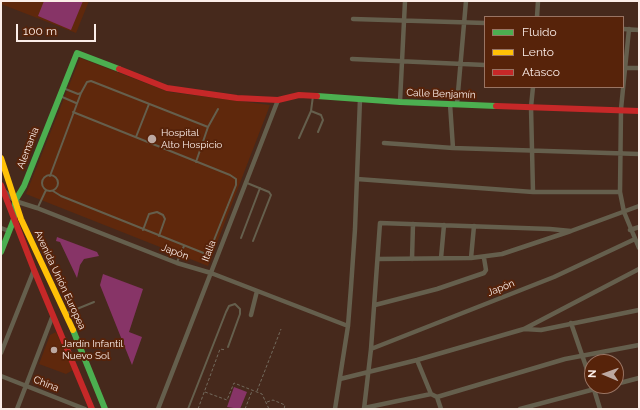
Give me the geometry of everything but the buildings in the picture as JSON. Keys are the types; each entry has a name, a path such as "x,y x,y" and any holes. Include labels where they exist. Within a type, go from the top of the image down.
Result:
{"street":[{"path":"400,102 403,62 404,1"},
{"path":"458,104 466,1"},
{"path":"537,16 538,1"},
{"path":"353,19 404,19 484,23"},
{"path":"624,29 639,30"},
{"path":"629,30 624,68 639,68"},
{"name":"Alemania","path":"1,252 14,219 15,201 24,186 76,53"},
{"name":"Calle Benjamín","path":"76,53 167,88 237,98 278,100 299,95 400,102 621,109 639,111"},
{"path":"352,59 484,65"},
{"path":"533,88 531,107 533,192"},
{"path":"623,88 620,192 624,212 630,230 639,248"},
{"path":"335,409 348,326 357,179 360,99"},
{"name":"Italia","path":"158,409 278,100"},
{"path":"450,104 453,148"},
{"path":"384,143 453,148 639,154"},
{"name":"Avenida Unión Europea","path":"1,158 20,219 66,313 105,409"},
{"path":"357,179 533,192 620,192"},
{"name":"Avenida Unión Europea","path":"2,187 34,270 92,409"},
{"name":"Japón","path":"2,187 15,201 37,208 177,263 211,273 348,326"},
{"path":"378,259 484,258 502,254 571,231 639,206"},
{"path":"571,231 380,223 375,305 364,409 431,394 437,397 565,359 639,345"},
{"path":"412,259 413,224"},
{"path":"441,258 444,225"},
{"path":"471,258 474,226"},
{"path":"630,230 639,227"},
{"path":"1,228 9,231"},
{"name":"Japón","path":"371,349 554,277 635,239"},
{"path":"375,305 437,289 484,273 486,269 484,258"},
{"path":"340,379 417,360 524,329 639,269"},
{"path":"1,353 34,270"},
{"path":"251,315 257,291"},
{"path":"524,329 541,330 639,310"},
{"path":"17,409 53,315"},
{"path":"572,323 584,361"},
{"path":"417,360 431,394"},
{"name":"China","path":"1,376 85,409"},
{"path":"624,382 639,378"},
{"path":"520,409 584,389"},
{"path":"595,394 600,409"},
{"path":"437,397 441,409"}],"lane":[{"path":"50,176 73,112 87,82 91,81 208,127"},
{"path":"62,88 78,94 81,93"},
{"path":"59,96 77,103"},
{"path":"299,138 311,111 313,96"},
{"path":"136,137 149,104"},
{"path":"196,162 208,127 218,109"},
{"path":"311,111 321,115 323,120 318,132"},
{"path":"53,191 57,187 58,182 55,177 45,177 42,181 42,186 46,190 53,191 61,196 143,230 206,254 210,250 236,185 236,179 230,175 73,112"},
{"path":"246,182 269,192 271,195 253,241"},
{"path":"241,238 260,188"},
{"path":"37,208 46,190"},
{"path":"143,230 149,214 157,212 163,215 165,219 159,236"},
{"path":"177,263 184,246"},
{"path":"66,313 94,302"},
{"path":"188,409 226,312 229,306 235,304 240,309 240,314 228,347"}],"path":[{"path":"257,392 281,329"},
{"path":"198,409 220,349 225,350 228,347"},
{"path":"205,392 227,400 234,383 262,394 269,409"},
{"path":"245,409 252,390"},
{"path":"266,402 273,400 285,405 284,409"}],"shaded area":[{"path":"1,1 89,1 76,33 1,4"},
{"path":"44,1 83,1 71,30 38,16"},
{"name":"Hospital Alto Hospicio","path":"80,58 169,92 270,105 208,266 26,194"},
{"path":"57,237 97,252 99,256 84,259 80,265 77,278 60,242 56,241"},
{"path":"103,274 143,289 129,332 142,337 132,365 100,285"},
{"name":"Jardín Infantil Nuevo Sol","path":"56,332 73,370 66,374 39,364 50,335"},
{"path":"234,387 247,392 240,409 227,407"}],"traffic: fast":[{"path":"1,252 14,219 15,201 24,186 77,53 119,69"},
{"path":"317,96 400,102 496,106"},
{"path":"73,330 105,409"}],"traffic: slow":[{"path":"1,158 21,219 73,330"}],"traffic: jam":[{"path":"119,69 167,88 237,98 278,100 299,95 317,96"},
{"path":"496,106 639,111"},
{"path":"1,185 34,270 92,409"}],"place":[{"name":"Hospital Alto Hospicio","path":"152,139"},
{"name":"Jardín Infantil Nuevo Sol","path":"54,350"}]}
